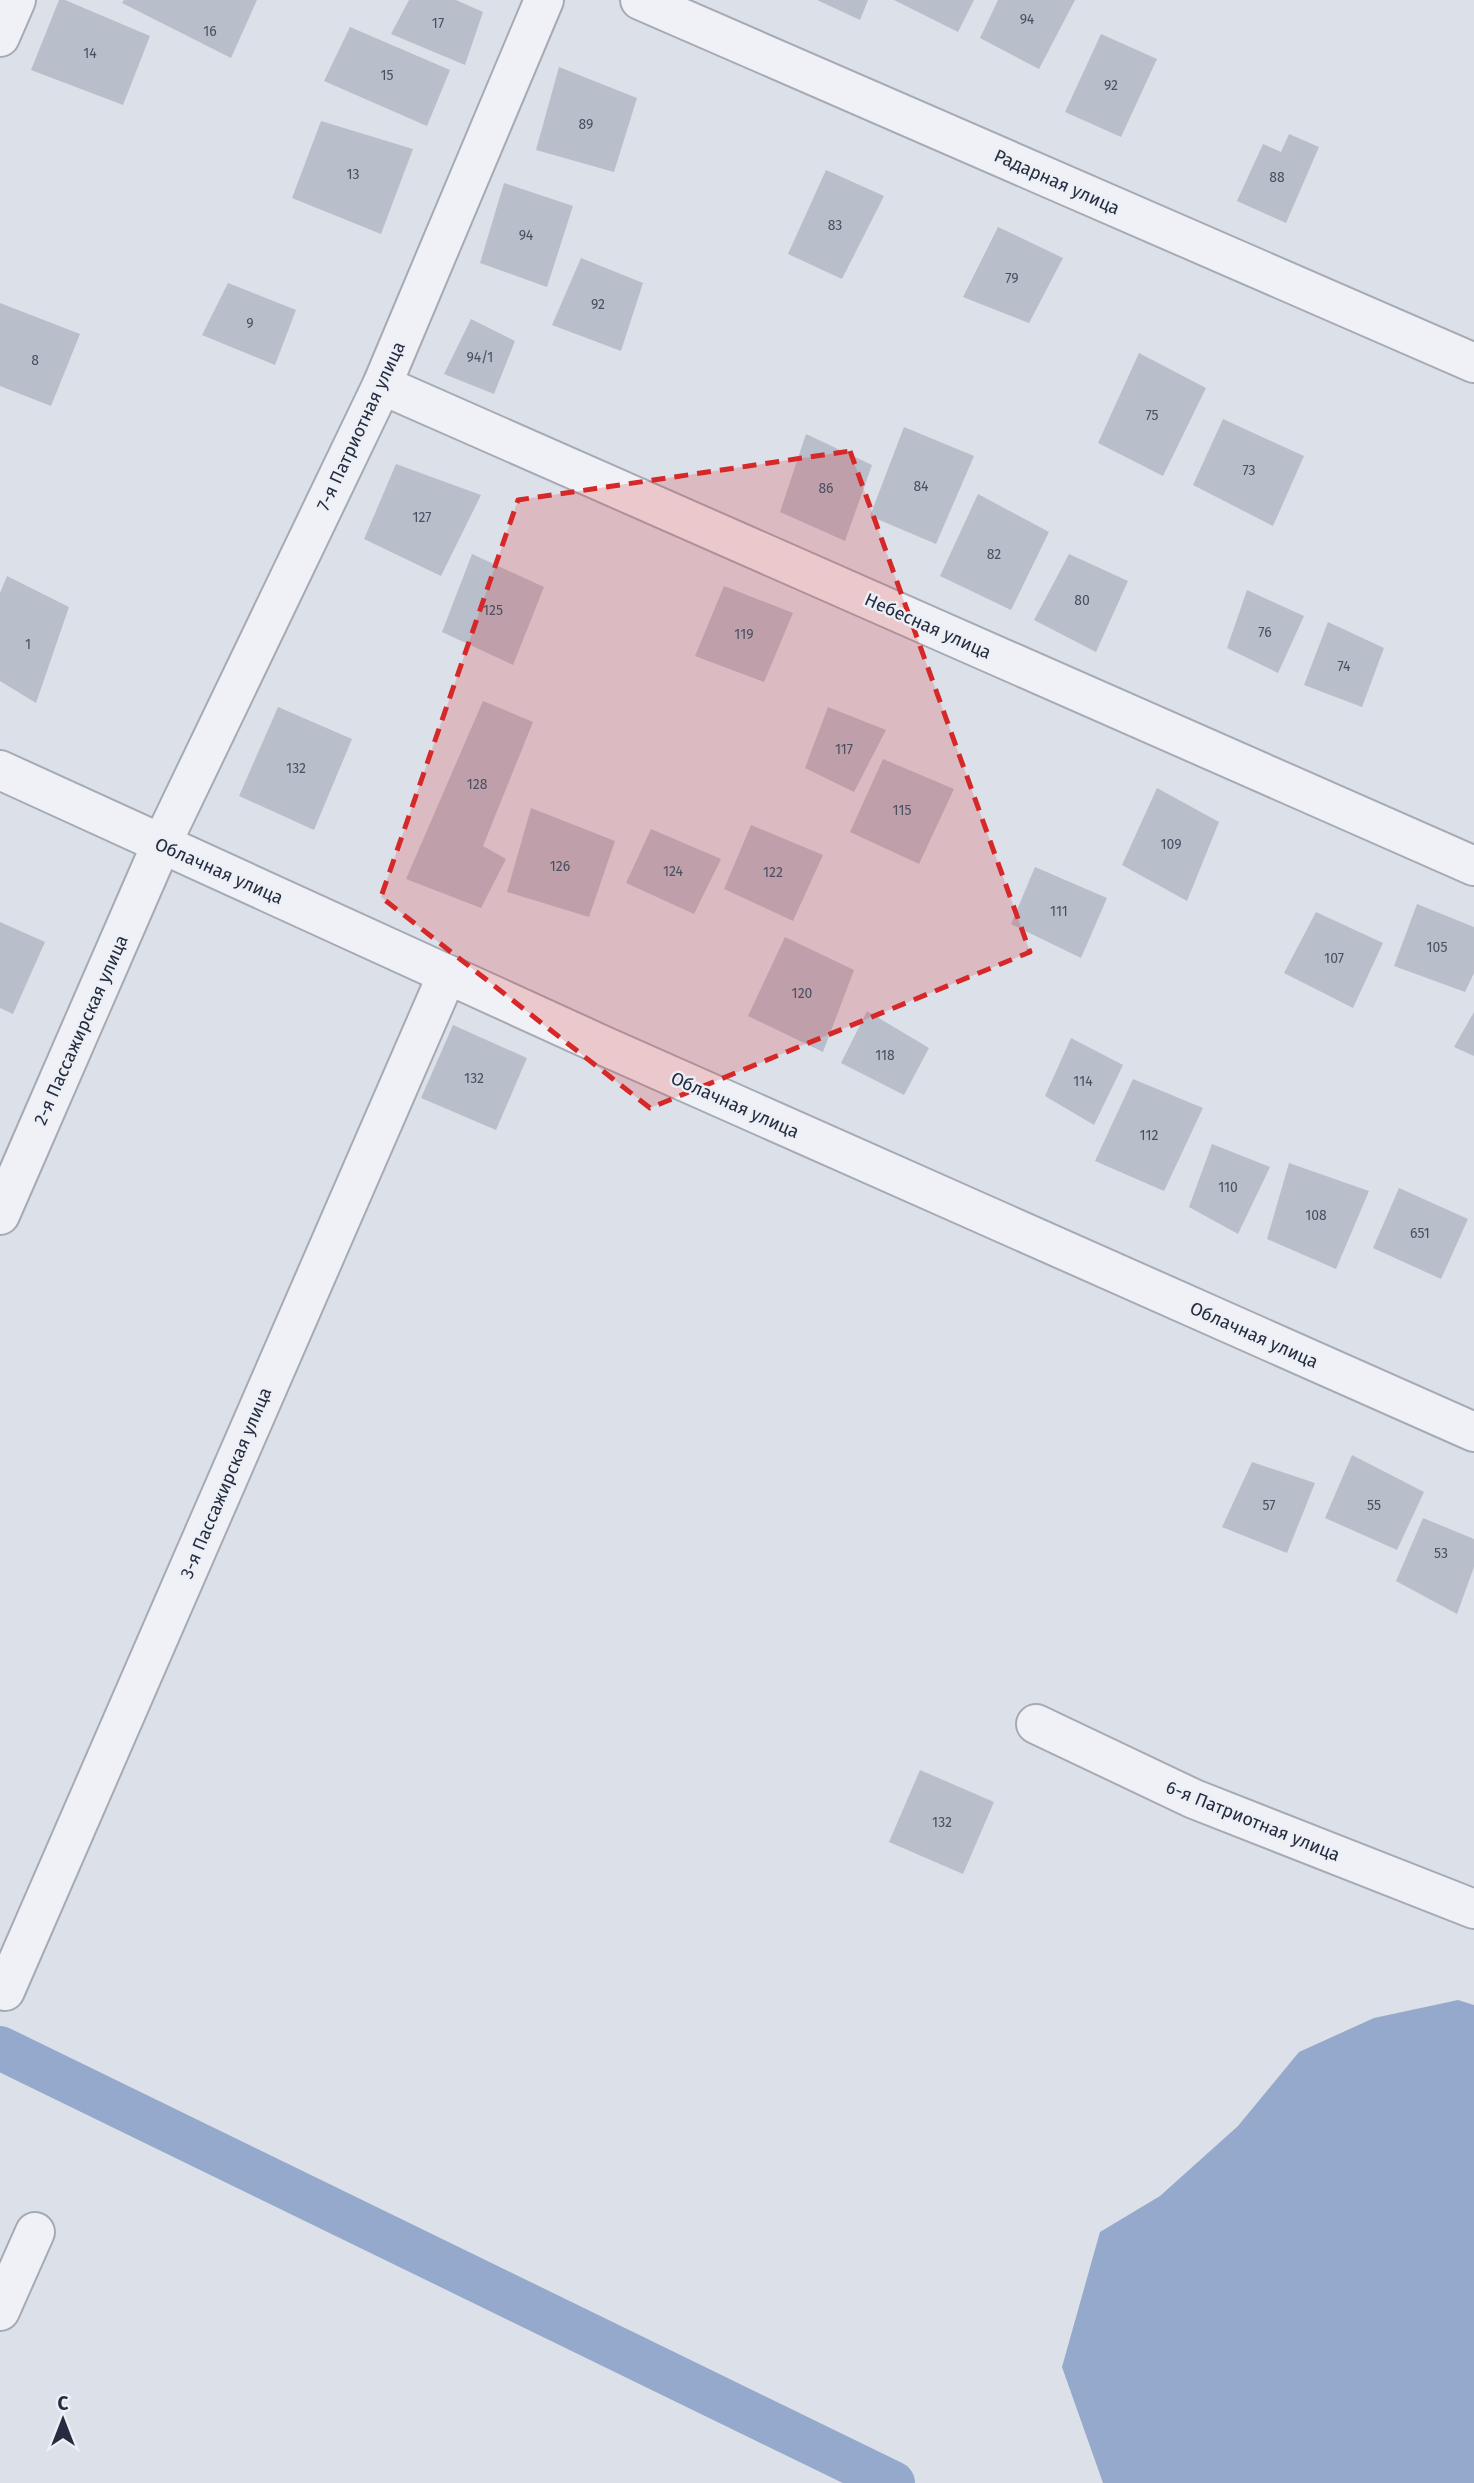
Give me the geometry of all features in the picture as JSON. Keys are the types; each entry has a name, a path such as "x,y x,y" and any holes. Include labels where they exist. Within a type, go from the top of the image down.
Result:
{"street":[{"path":"0,37 16,0"},
{"name":"7-я Патриотная улица","path":"161,845 382,385 544,0"},
{"name":"Радарная улица","path":"640,0 1474,363"},
{"name":"Небесная улица","path":"382,385 1474,866"},
{"name":"Облачная улица","path":"0,770 447,975 1474,1433"},
{"name":"2-я Пассажирская улица","path":"0,1215 161,845"},
{"name":"3-я Пассажирская улица","path":"5,1991 447,975"},
{"name":"6-я Патриотная улица","path":"1036,1724 1194,1799 1474,1909"},
{"path":"0,2311 35,2232"}],"highlighted area":[{"path":"850,451 1030,952 650,1108 381,897 518,500"}],"water":[{"path":"1458,2000 1474,2005 1474,2483 1103,2483 1062,2367 1100,2232 1160,2196 1238,2126 1299,2052 1374,2018"}],"building":[{"path":"59,0 65,0 150,36 123,105 31,70"},
{"path":"124,0 257,0 231,58 122,3"},
{"path":"409,0 456,0 483,12 465,65 391,34"},
{"path":"817,0 868,0 860,20"},
{"path":"894,0 974,0 958,32"},
{"path":"998,0 1075,0 1039,69 980,38"},
{"path":"350,27 450,70 427,126 324,81"},
{"path":"1101,34 1157,59 1121,137 1065,112"},
{"path":"559,67 637,98 614,172 536,150"},
{"path":"321,121 413,149 381,234 292,198"},
{"path":"1289,134 1319,147 1286,223 1237,201 1263,144 1281,152"},
{"path":"826,170 884,196 842,279 788,254"},
{"path":"504,183 573,206 547,287 480,263"},
{"path":"998,227 1063,258 1029,323 963,297"},
{"path":"581,258 643,283 621,351 552,325"},
{"path":"228,283 296,310 275,365 202,335"},
{"path":"0,303 80,334 51,406 0,386"},
{"path":"471,319 515,341 494,394 444,374"},
{"path":"1139,353 1206,388 1163,476 1098,443"},
{"path":"1223,419 1304,456 1273,526 1193,485"},
{"path":"904,427 974,456 936,544 870,516"},
{"path":"806,434 872,465 845,541 780,512"},
{"path":"396,464 481,495 441,576 364,539"},
{"path":"978,494 1049,532 1011,610 940,576"},
{"path":"472,554 544,587 513,665 442,632"},
{"path":"1069,554 1128,581 1096,652 1034,620"},
{"path":"7,576 69,607 36,703 0,681 0,593"},
{"path":"724,586 793,613 764,682 695,656"},
{"path":"1247,590 1304,616 1278,673 1227,648"},
{"path":"1328,622 1384,648 1362,707 1304,685"},
{"path":"483,701 533,722 483,846 506,859 481,908 406,879"},
{"path":"278,707 352,739 314,830 239,796"},
{"path":"828,707 886,730 854,792 805,768"},
{"path":"883,759 954,789 919,864 850,832"},
{"path":"1157,788 1219,822 1187,901 1122,865"},
{"path":"531,808 615,841 589,917 507,892"},
{"path":"751,825 823,855 793,921 724,889"},
{"path":"651,829 721,859 694,914 626,883"},
{"path":"1035,867 1107,898 1081,958 1011,924"},
{"path":"1417,904 1474,927 1474,973 1465,992 1394,966"},
{"path":"1316,912 1383,943 1353,1008 1284,973"},
{"path":"0,922 45,942 13,1014 0,1008"},
{"path":"785,937 854,970 823,1052 748,1016"},
{"path":"867,1011 929,1048 904,1095 841,1063"},
{"path":"1474,1012 1474,1056 1454,1047"},
{"path":"453,1025 527,1058 496,1130 421,1098"},
{"path":"1071,1038 1123,1065 1094,1125 1045,1096"},
{"path":"1133,1079 1203,1108 1164,1191 1095,1161"},
{"path":"1212,1144 1270,1167 1238,1234 1189,1207"},
{"path":"1289,1163 1369,1191 1336,1269 1267,1239"},
{"path":"1399,1188 1468,1219 1441,1279 1373,1248"},
{"path":"1352,1455 1424,1492 1397,1550 1325,1518"},
{"path":"1252,1462 1315,1483 1287,1553 1222,1527"},
{"path":"1423,1518 1474,1539 1474,1567 1457,1614 1396,1581"},
{"path":"920,1770 994,1802 963,1874 889,1842"}],"waterway":[{"path":"0,2048 893,2483"}]}
